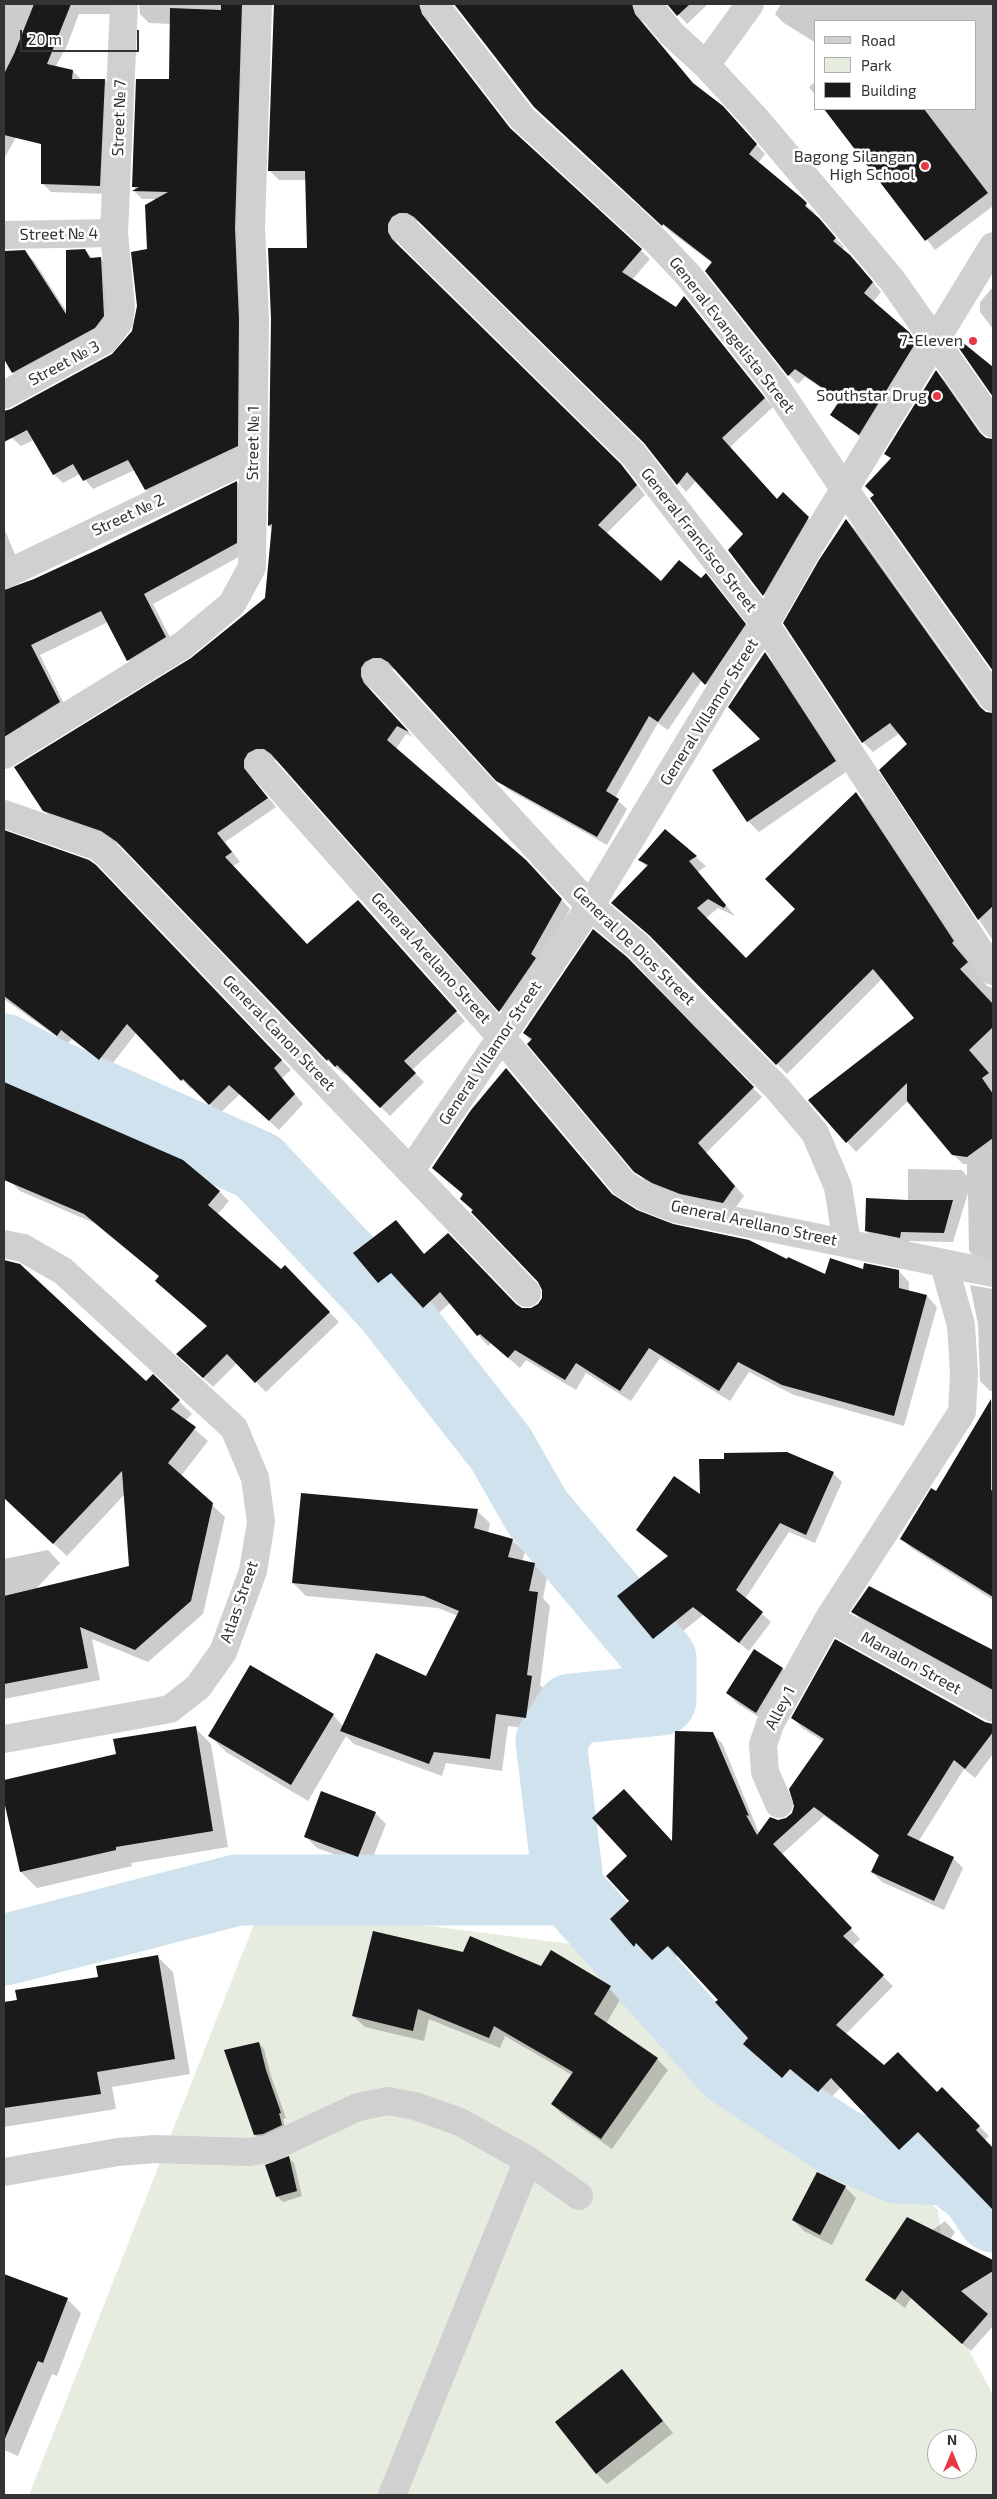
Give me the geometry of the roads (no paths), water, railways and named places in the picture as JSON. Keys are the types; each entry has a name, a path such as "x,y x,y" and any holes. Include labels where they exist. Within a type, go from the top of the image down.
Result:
{"street":[{"name":"Street № 7","path":"114,233 124,4"},
{"name":"Street № 1","path":"4,755 183,645 232,604 252,567 255,319 251,228 258,4"},
{"name":"General Evangelista Street","path":"434,4 522,118 656,241 688,275 775,385 845,490 993,698"},
{"path":"647,4 672,34 706,64 892,280 993,424"},
{"path":"706,64 750,4"},
{"name":"General Francisco Street","path":"403,228 633,454 765,624 993,971"},
{"name":"Street № 4","path":"4,235 114,233"},
{"name":"Street № 3","path":"4,395 106,340 119,322 121,307 114,233"},
{"name":"General Villamor Street","path":"411,1170 590,906 727,680 765,624 806,552 993,246"},
{"name":"Street № 2","path":"4,575 253,456"},
{"name":"General De Dios Street","path":"376,673 590,906 638,946 777,1088 815,1133 838,1187 847,1242"},
{"name":"General Arellano Street","path":"258,764 501,1036 624,1184 646,1197 676,1209 847,1242 944,1265 993,1273"},
{"name":"General Canon Street","path":"4,814 96,846 106,853 527,1292"},
{"name":"Atlas Street","path":"4,1244 23,1248 62,1272 234,1428 255,1478 261,1522 253,1571 223,1652 198,1687 170,1709 4,1739"},
{"name":"Alley 1","path":"779,1804 765,1772 763,1745 770,1724 829,1618 962,1412 964,1374 961,1325 944,1265"},
{"name":"Manalon Street","path":"829,1618 993,1708"},
{"path":"4,2172 118,2152 155,2149 249,2152 268,2149 358,2107 388,2101 416,2106 460,2122 528,2160 580,2196"},
{"path":"392,2495 528,2160"}],"waterway":[{"path":"4,1049 49,1073 258,1166 389,1306 501,1449 537,1512 661,1659 661,1700 571,1709 551,1741 569,1890 729,2070 840,2143 897,2168 948,2170 976,2191 993,2217"},
{"path":"4,1950 237,1890 569,1890"}],"place":[{"name":"Bagong Silangan High School","path":"925,166"},
{"name":"7-Eleven","path":"973,341"},
{"name":"Southstar Drug","path":"937,396"}]}
